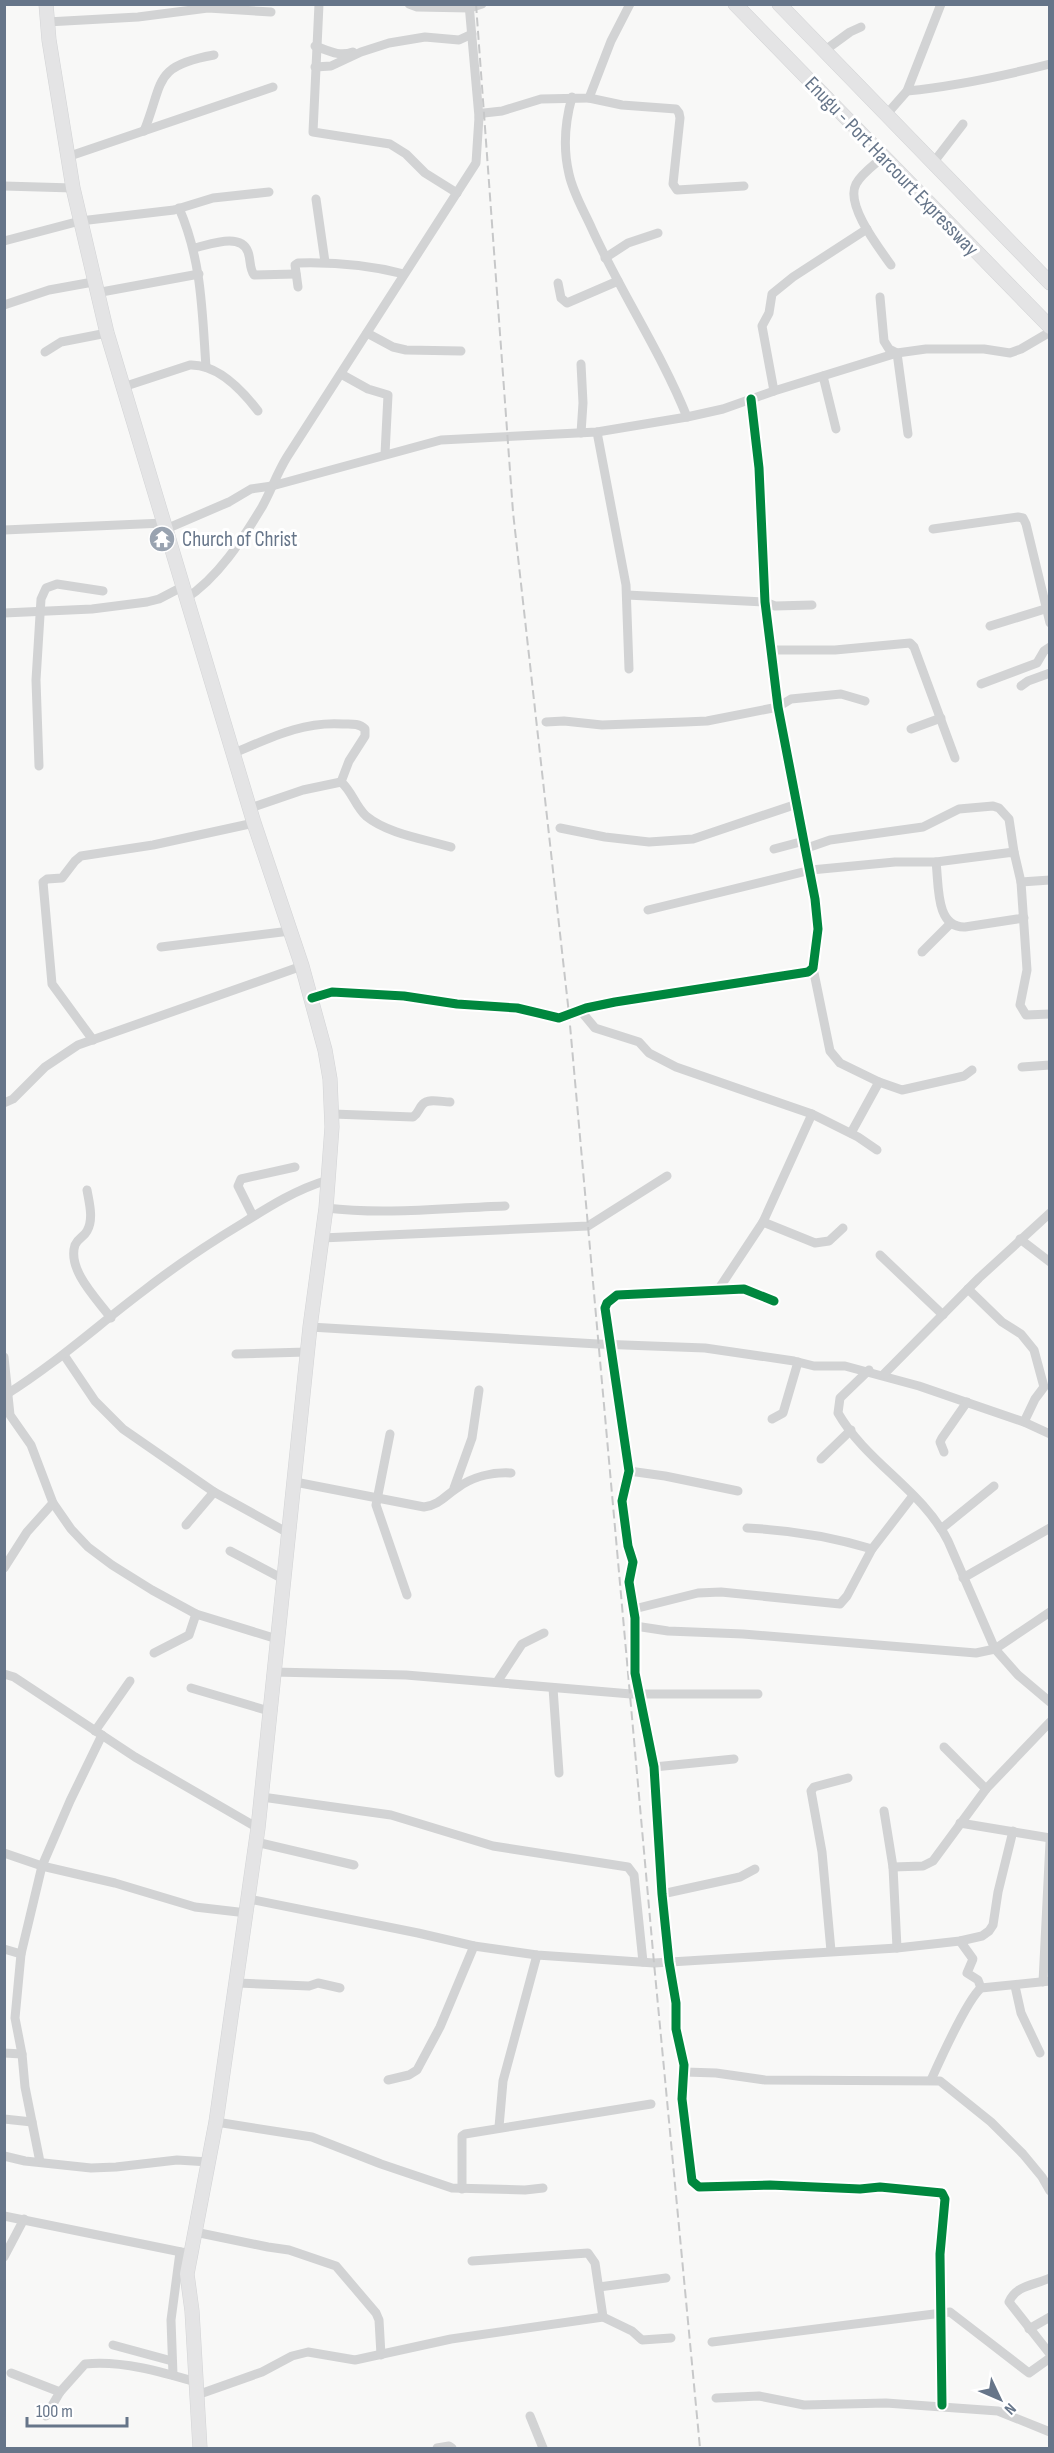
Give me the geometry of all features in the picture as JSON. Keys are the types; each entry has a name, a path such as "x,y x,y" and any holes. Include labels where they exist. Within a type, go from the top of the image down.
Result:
{"highway":[{"path":"46,4 67,157 94,288 254,823 312,998 330,1079 333,1114 326,1208 307,1352 262,1797 248,1906 216,2122 195,2232 185,2253 200,2448"},
{"name":"Enugu - Port Harcourt Expressway","path":"735,4 1050,327"},
{"name":"Enugu - Port Harcourt Expressway","path":"779,4 1050,283"}],"street":[{"path":"319,4 315,46 313,132 390,144 406,154 425,173 457,193"},
{"path":"409,4 417,7 482,4"},
{"path":"589,98 611,41 630,4"},
{"path":"886,115 907,91 940,4"},
{"path":"4,613 92,609 153,601 204,586 223,563 261,507 287,457 476,163 479,117 470,6"},
{"path":"47,22 138,17 208,8 271,12"},
{"path":"824,51 861,27"},
{"path":"315,46 343,55 409,39 459,40 472,34"},
{"path":"459,40 472,50"},
{"path":"315,67 332,66 361,51"},
{"path":"144,131 164,75 176,66 194,59 214,56"},
{"path":"907,91 1003,76 1050,64"},
{"path":"67,157 273,87"},
{"path":"572,97 566,131 569,174 575,193 605,258 673,383 687,417"},
{"path":"479,117 484,113 502,111 541,99 572,97 622,105 676,109 680,118 673,184 677,190 744,186"},
{"path":"933,163 963,124"},
{"path":"883,157 855,186 854,203 867,229 891,265"},
{"path":"4,186 73,188"},
{"path":"4,241 80,221 179,208 222,197 269,192"},
{"path":"316,199 325,262"},
{"path":"179,208 195,248 206,367"},
{"path":"774,391 762,326 769,313 772,294 793,277 867,229"},
{"path":"605,258 628,243 658,233"},
{"path":"195,248 235,241 242,244 248,252 251,271 254,275 296,274"},
{"path":"298,288 296,263 325,262 380,268 404,274"},
{"path":"4,305 50,290 94,288 198,274"},
{"path":"558,283 561,298 567,303 618,281"},
{"path":"880,297 884,341 889,349 897,353"},
{"path":"4,530 165,526 229,502 251,489 272,486 441,440 597,432 687,417 723,409 897,353 926,349 984,349 1010,352 1021,349 1050,332"},
{"path":"45,352 61,342 106,333"},
{"path":"367,333 393,347 406,350 461,351"},
{"path":"897,353 908,434"},
{"path":"581,364 583,403 581,433"},
{"path":"123,387 190,365 199,365 234,384 258,411"},
{"path":"341,374 368,389 388,395 385,454"},
{"path":"823,376 836,429"},
{"path":"751,399 759,468 765,602 778,707 811,870 818,929 813,968 830,1051 833,1058 895,1089 909,1089 964,1076 972,1070"},
{"path":"597,432 627,595 629,669"},
{"path":"933,529 1023,518 1050,623"},
{"path":"39,766 36,680 41,599 46,588 57,584 103,591"},
{"path":"627,595 765,602 775,606 812,605"},
{"path":"990,626 1045,609"},
{"path":"771,651 835,650 910,643 914,646 956,758"},
{"path":"981,684 1037,663 1044,651 1050,647"},
{"path":"1021,686 1050,673"},
{"path":"546,722 564,721 602,725 707,721 778,707 791,699 841,694 865,701"},
{"path":"911,729 941,718"},
{"path":"234,753 303,726 336,723 361,725 365,729 365,736 341,782"},
{"path":"250,808 303,790 341,782"},
{"path":"341,782 366,815 380,824 451,847"},
{"path":"560,828 604,837 649,842 693,839 798,804"},
{"path":"774,849 924,828 959,809 993,806 999,808 1009,819 1021,882 1026,970 1020,1005 1026,1015 1050,1014"},
{"path":"93,1040 52,984 43,882 47,879 62,878 81,856 153,845 254,823"},
{"path":"648,910 811,870 894,862 936,862 1014,852"},
{"path":"936,862 942,911 950,924 966,927 1024,918"},
{"path":"1021,882 1050,880"},
{"path":"922,952 950,924"},
{"path":"161,947 290,931"},
{"path":"5,1103 13,1099 59,1056 93,1040 302,966"},
{"path":"312,998 332,992 405,996 456,1004 517,1008 559,1018 580,1010 615,1002 808,972 813,968"},
{"path":"580,1010 595,1028 634,1040 649,1053 676,1067 812,1114 851,1133 877,1150"},
{"path":"1022,1067 1050,1065"},
{"path":"851,1133 879,1082"},
{"path":"333,1114 413,1117 418,1114 423,1103 428,1101 450,1102"},
{"path":"718,1290 763,1222 812,1114"},
{"path":"253,1216 238,1182 241,1179 295,1167"},
{"path":"322,1238 588,1226 667,1176"},
{"path":"7,1394 64,1355 176,1267 253,1216 310,1185 328,1180"},
{"path":"87,1190 90,1223 87,1231 77,1241 74,1249 75,1262 84,1281 111,1318"},
{"path":"326,1208 387,1211 505,1206"},
{"path":"884,1374 968,1289 1050,1212"},
{"path":"763,1222 815,1243 829,1241 843,1228"},
{"path":"1020,1239 1050,1262"},
{"path":"880,1255 943,1315"},
{"path":"968,1289 1002,1322 1021,1334 1037,1357 1044,1387 1035,1399 1024,1422"},
{"path":"774,1301 754,1291 718,1290 617,1295 607,1303 605,1308 629,1472 624,1490 623,1515 633,1562 630,1582 635,1626 635,1673 654,1767 662,1894 676,2003 676,2029 685,2072 682,2098 692,2181 697,2187 770,2185 860,2190 880,2187 942,2193 945,2199 940,2254 942,2405"},
{"path":"310,1327 705,1348 814,1366 845,1366 884,1374 1024,1422 1050,1434"},
{"path":"236,1354 307,1352"},
{"path":"64,1355 106,1415 214,1492 290,1534"},
{"path":"772,1419 783,1413 798,1362"},
{"path":"5,1363 8,1417 31,1445 53,1503 70,1529 88,1547 152,1590 196,1614 277,1639"},
{"path":"869,1370 840,1398 838,1413 941,1529 995,1648 1018,1675 1050,1702"},
{"path":"453,1491 469,1448 479,1390"},
{"path":"944,1452 940,1442 967,1402"},
{"path":"820,1459 851,1430"},
{"path":"390,1434 376,1498 380,1520 407,1594"},
{"path":"629,1472 674,1478 738,1491"},
{"path":"294,1482 424,1507 436,1504 471,1480 493,1473 511,1473"},
{"path":"941,1529 994,1486"},
{"path":"186,1525 214,1492"},
{"path":"634,1609 677,1597 721,1592 840,1604 847,1596 872,1549 912,1497"},
{"path":"4,1568 27,1532 53,1503"},
{"path":"747,1528 813,1534 841,1539 872,1549"},
{"path":"963,1578 1050,1528"},
{"path":"230,1551 285,1580"},
{"path":"635,1626 668,1631 743,1634 976,1653 995,1648 1050,1612"},
{"path":"154,1653 189,1635 196,1614"},
{"path":"497,1683 522,1644 544,1633"},
{"path":"273,1672 406,1675 639,1694 758,1694"},
{"path":"4,1674 14,1677 257,1835 354,1865"},
{"path":"40,2162 24,2080 15,2011 21,1954 42,1866 98,1733 130,1681"},
{"path":"191,1688 269,1711"},
{"path":"553,1688 559,1773"},
{"path":"893,1867 928,1865 986,1789 1050,1722"},
{"path":"944,1747 986,1789"},
{"path":"654,1767 734,1759"},
{"path":"831,1951 822,1852 811,1791 814,1787 848,1778"},
{"path":"262,1797 391,1815 493,1846 627,1867 634,1875 643,1962"},
{"path":"884,1811 893,1867 897,1948"},
{"path":"932,2080 946,2048 974,1996 981,1988 1046,1982 1050,1840 1013,1831 960,1823"},
{"path":"4,1853 42,1866 115,1883 195,1907 248,1906 537,1955 669,1962 897,1948 960,1941 982,1936 993,1924 998,1892 1013,1831"},
{"path":"662,1894 740,1877 755,1869"},
{"path":"960,1941 973,1959 967,1972 978,1980 981,1988"},
{"path":"388,2080 417,2070 440,2027 474,1946"},
{"path":"4,1949 21,1954"},
{"path":"499,2127 503,2081 537,1955"},
{"path":"237,1983 309,1986 318,1983 340,1988"},
{"path":"1015,1986 1021,2013 1040,2053"},
{"path":"4,2053 22,2054"},
{"path":"685,2072 716,2073 765,2080 899,2083 932,2080 945,2084 991,2122 1023,2154 1042,2176 1050,2191"},
{"path":"462,2188 462,2136 499,2127 651,2104"},
{"path":"4,2119 32,2122"},
{"path":"216,2122 312,2137 447,2187 525,2190 543,2188"},
{"path":"4,2156 25,2161 102,2168 177,2160 208,2162"},
{"path":"4,2216 185,2253 171,2320 173,2375"},
{"path":"4,2257 24,2219"},
{"path":"195,2232 267,2247 278,2247 336,2266 376,2313 381,2355"},
{"path":"472,2261 585,2252 593,2258 603,2317"},
{"path":"599,2287 666,2277"},
{"path":"712,2342 941,2312 954,2313 1029,2373 1050,2356 1010,2306 1011,2297 1027,2285 1050,2278"},
{"path":"46,2416 60,2392 85,2364 101,2362 173,2375 197,2388 262,2372 292,2356 308,2352 355,2360 451,2339 603,2317 628,2329 642,2340 672,2338"},
{"path":"1029,2329 1050,2317"},
{"path":"113,2345 172,2361"},
{"path":"11,2373 60,2392"},
{"path":"716,2398 759,2396 804,2405 886,2403 998,2410 1050,2432"},
{"path":"530,2416 543,2448"},
{"path":"437,2448 449,2446 452,2448"}],"railway":[{"path":"476,4 513,512 569,1014 700,2448"}],"cycle path":[{"path":"312,998 332,992 404,996 457,1004 517,1008 559,1018 586,1008 615,1002 808,972 813,968 818,929 815,899 778,707 765,602 759,468 751,399"},
{"path":"774,1301 744,1289 617,1295 607,1303 605,1308 629,1471 622,1501 628,1546 633,1562 629,1582 635,1618 635,1673 654,1767 662,1894 676,2003 676,2029 684,2065 682,2099 692,2181 699,2187 770,2185 860,2189 880,2187 942,2193 945,2199 940,2254 942,2405"}],"place":[{"name":"Church of Christ","path":"162,539"}]}
